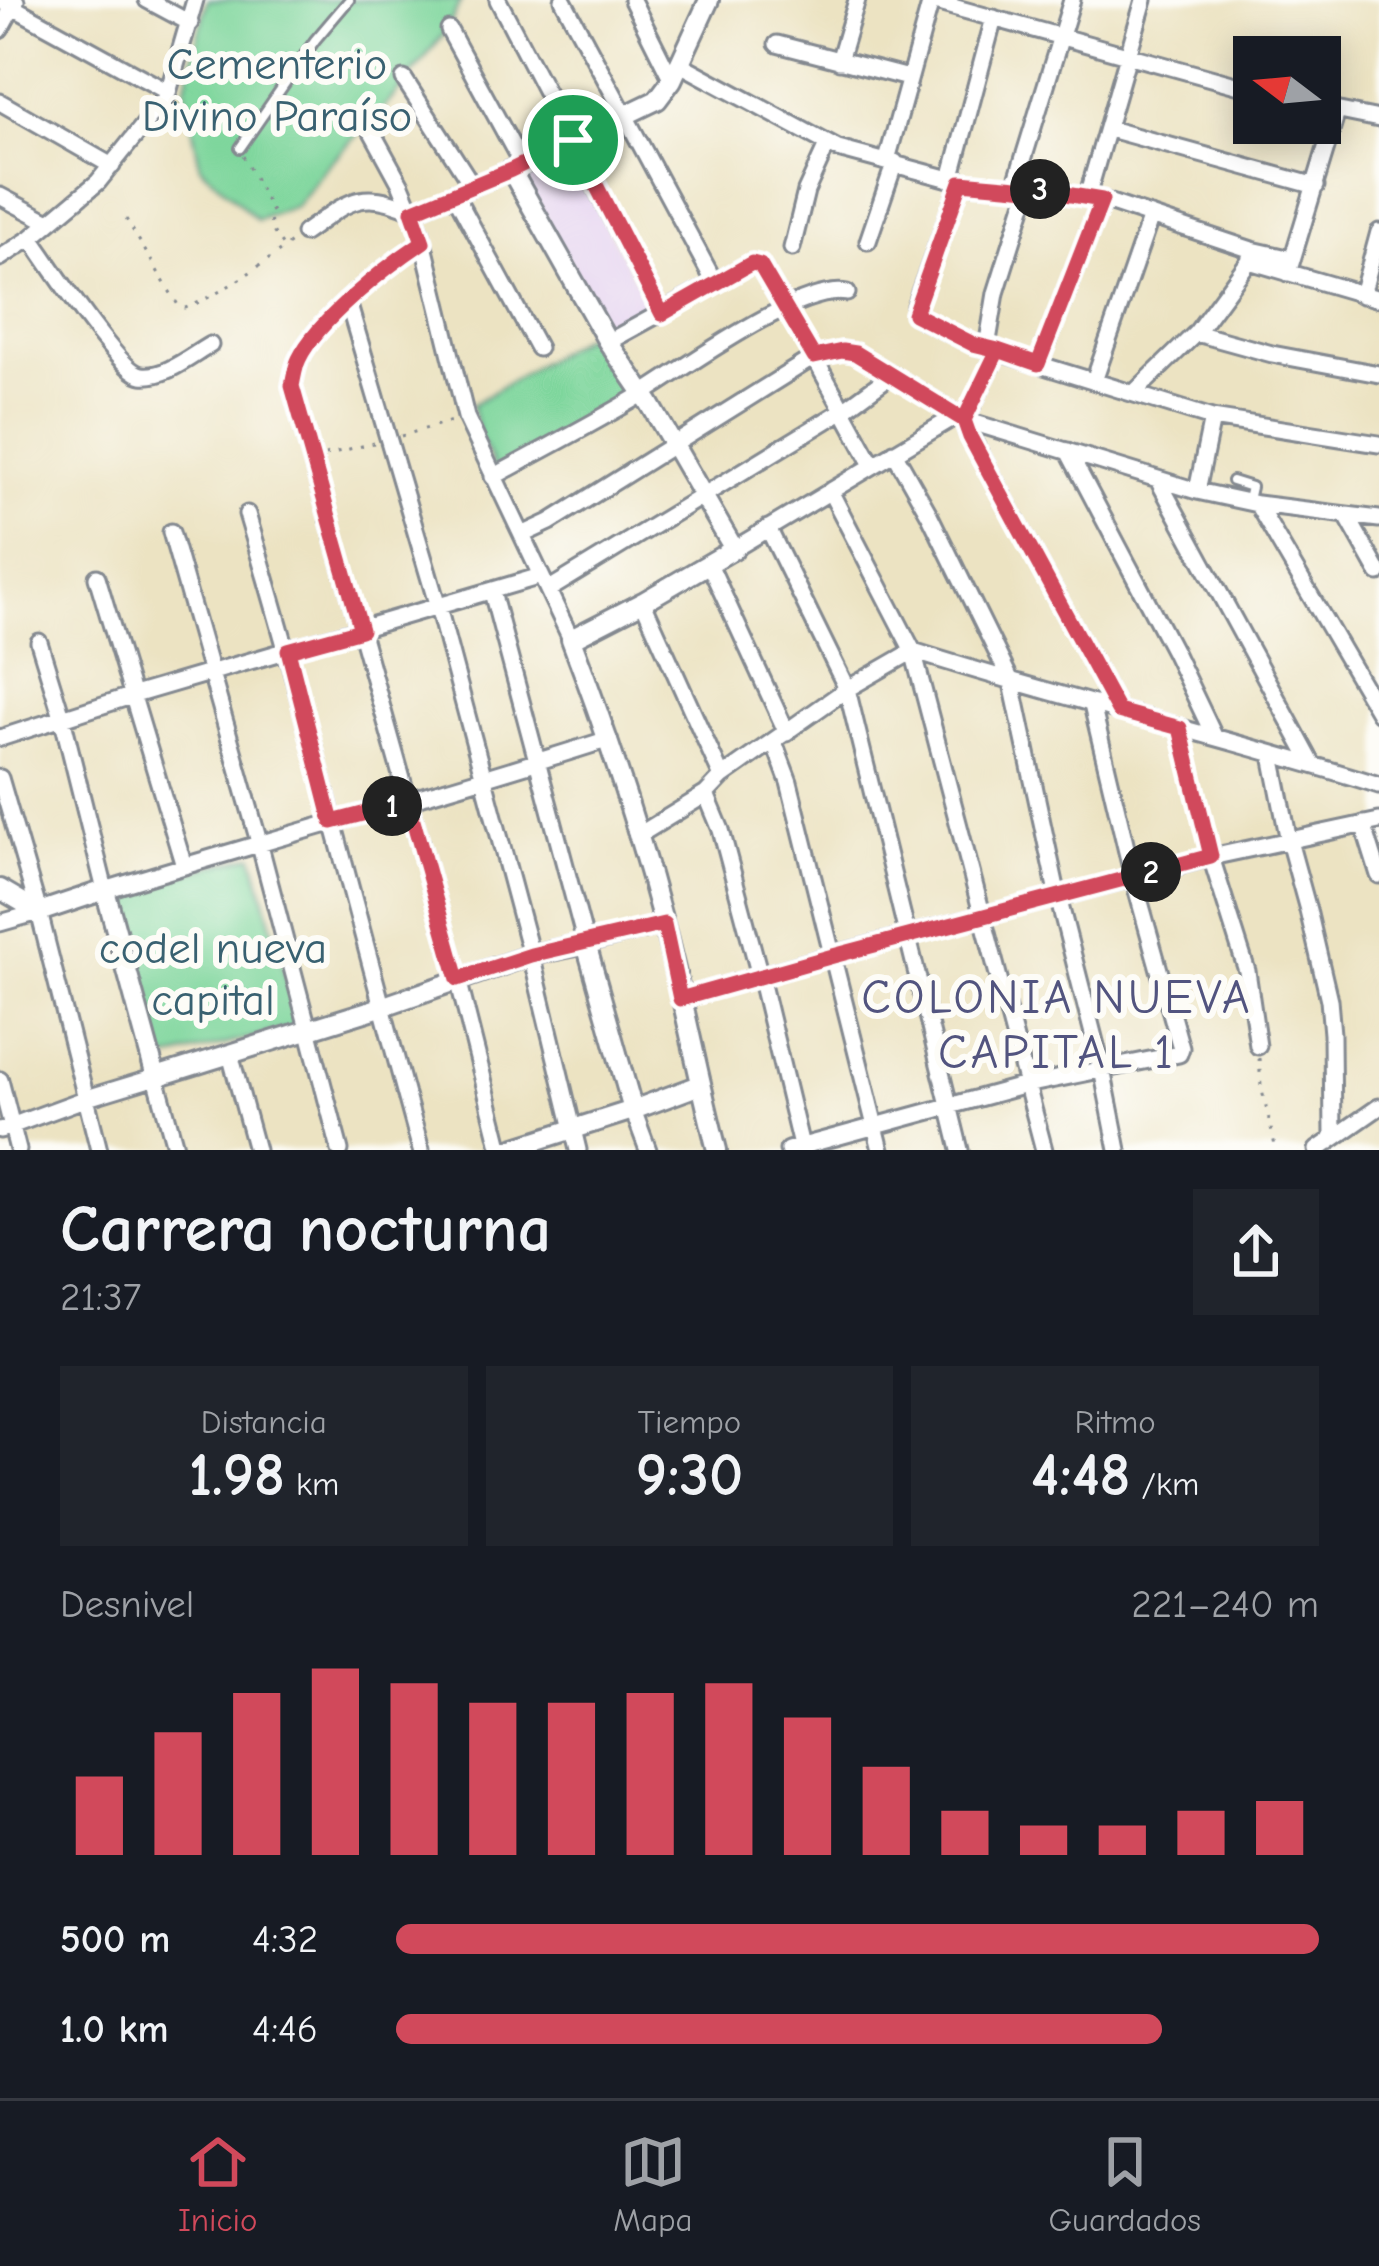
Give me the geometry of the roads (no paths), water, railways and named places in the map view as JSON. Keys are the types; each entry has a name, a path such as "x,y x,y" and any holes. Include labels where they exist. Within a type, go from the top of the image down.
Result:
{"street":[{"path":"147,0 190,23"},
{"path":"0,258 50,223 112,166 168,92 195,0"},
{"path":"498,0 662,314"},
{"path":"563,0 715,283"},
{"path":"632,0 676,72 827,145 956,180 1094,199 1371,297 1379,232"},
{"path":"304,233 347,203 369,198 389,200 412,211 647,106 657,100 676,72 709,0"},
{"path":"839,61 857,0"},
{"path":"571,639 960,418 993,348 996,292 1072,0"},
{"path":"1038,364 1094,199 1144,0"},
{"path":"868,242 931,1 1233,84"},
{"path":"0,30 10,2 168,92"},
{"path":"994,18 956,180 914,314 973,344 1211,418 1379,444"},
{"path":"449,30 608,341 734,549"},
{"path":"777,44 908,79"},
{"path":"404,79 472,185"},
{"path":"0,102 112,166"},
{"path":"1341,112 1379,119"},
{"path":"1108,129 1316,186"},
{"path":"371,130 423,242 466,417 571,639 609,739 664,924 717,1150"},
{"path":"1290,266 1316,186 1323,144"},
{"path":"791,248 806,191 827,145"},
{"path":"454,194 538,348"},
{"path":"0,196 50,223"},
{"path":"1094,381 1150,216"},
{"path":"31,238 133,372 157,374 210,344"},
{"path":"423,242 348,302 308,343 296,363 292,386 504,1150 700,1085"},
{"path":"1134,393 1196,333 1251,255"},
{"path":"608,341 752,263 760,265 786,309"},
{"path":"493,477 643,394 705,351 786,309 825,291 848,293"},
{"path":"348,302 438,607 578,1150"},
{"path":"1196,333 1272,354 1379,374"},
{"path":"522,536 814,357 842,351 855,353 960,418 1158,480 1252,503 1379,519"},
{"path":"814,357 872,465"},
{"path":"0,738 438,607 544,583 703,497 891,375"},
{"path":"960,418 1118,711"},
{"path":"1197,491 1211,418"},
{"path":"1068,451 1214,736"},
{"path":"894,452 1012,682 1118,1150"},
{"path":"1158,480 1313,765"},
{"path":"830,491 913,651 1044,1150"},
{"path":"1252,503 1379,713"},
{"path":"247,514 422,1150"},
{"path":"1347,516 1379,573"},
{"path":"768,528 847,689 960,1150"},
{"path":"172,532 340,1150"},
{"path":"709,564 781,738 880,1150"},
{"path":"97,577 184,866"},
{"path":"491,592 586,944 648,1150"},
{"path":"643,602 722,777"},
{"path":"39,642 176,1150"},
{"path":"639,835 706,794 722,777 847,689 913,651 1379,785"},
{"path":"706,794 721,830 760,976 797,1149 1026,1085 1180,1054 1092,705"},
{"path":"0,923 609,739"},
{"path":"1272,754 1288,841 1329,1000 1332,1034 1326,1145"},
{"path":"0,778 99,1150"},
{"path":"680,999 1211,856 1371,822 1379,875"},
{"path":"1211,856 1247,971 1258,1046"},
{"path":"0,889 39,912"},
{"path":"6,1128 531,955 664,924"},
{"path":"230,1054 256,1150"},
{"path":"0,1080 6,1128 18,1150"},
{"path":"1326,1145 1379,1107"}],"lane":[{"path":"240,148 315,40 350,0"},
{"path":"1232,481 1251,487 1252,503"}],"district":[{"name":"COLONIA NUEVA CAPITAL 1","path":"1057,1024"}],"park label":[{"name":"Cementerio Divino Paraíso","path":"277,90"},
{"name":"codel nueva capital","path":"213,974"}]}
